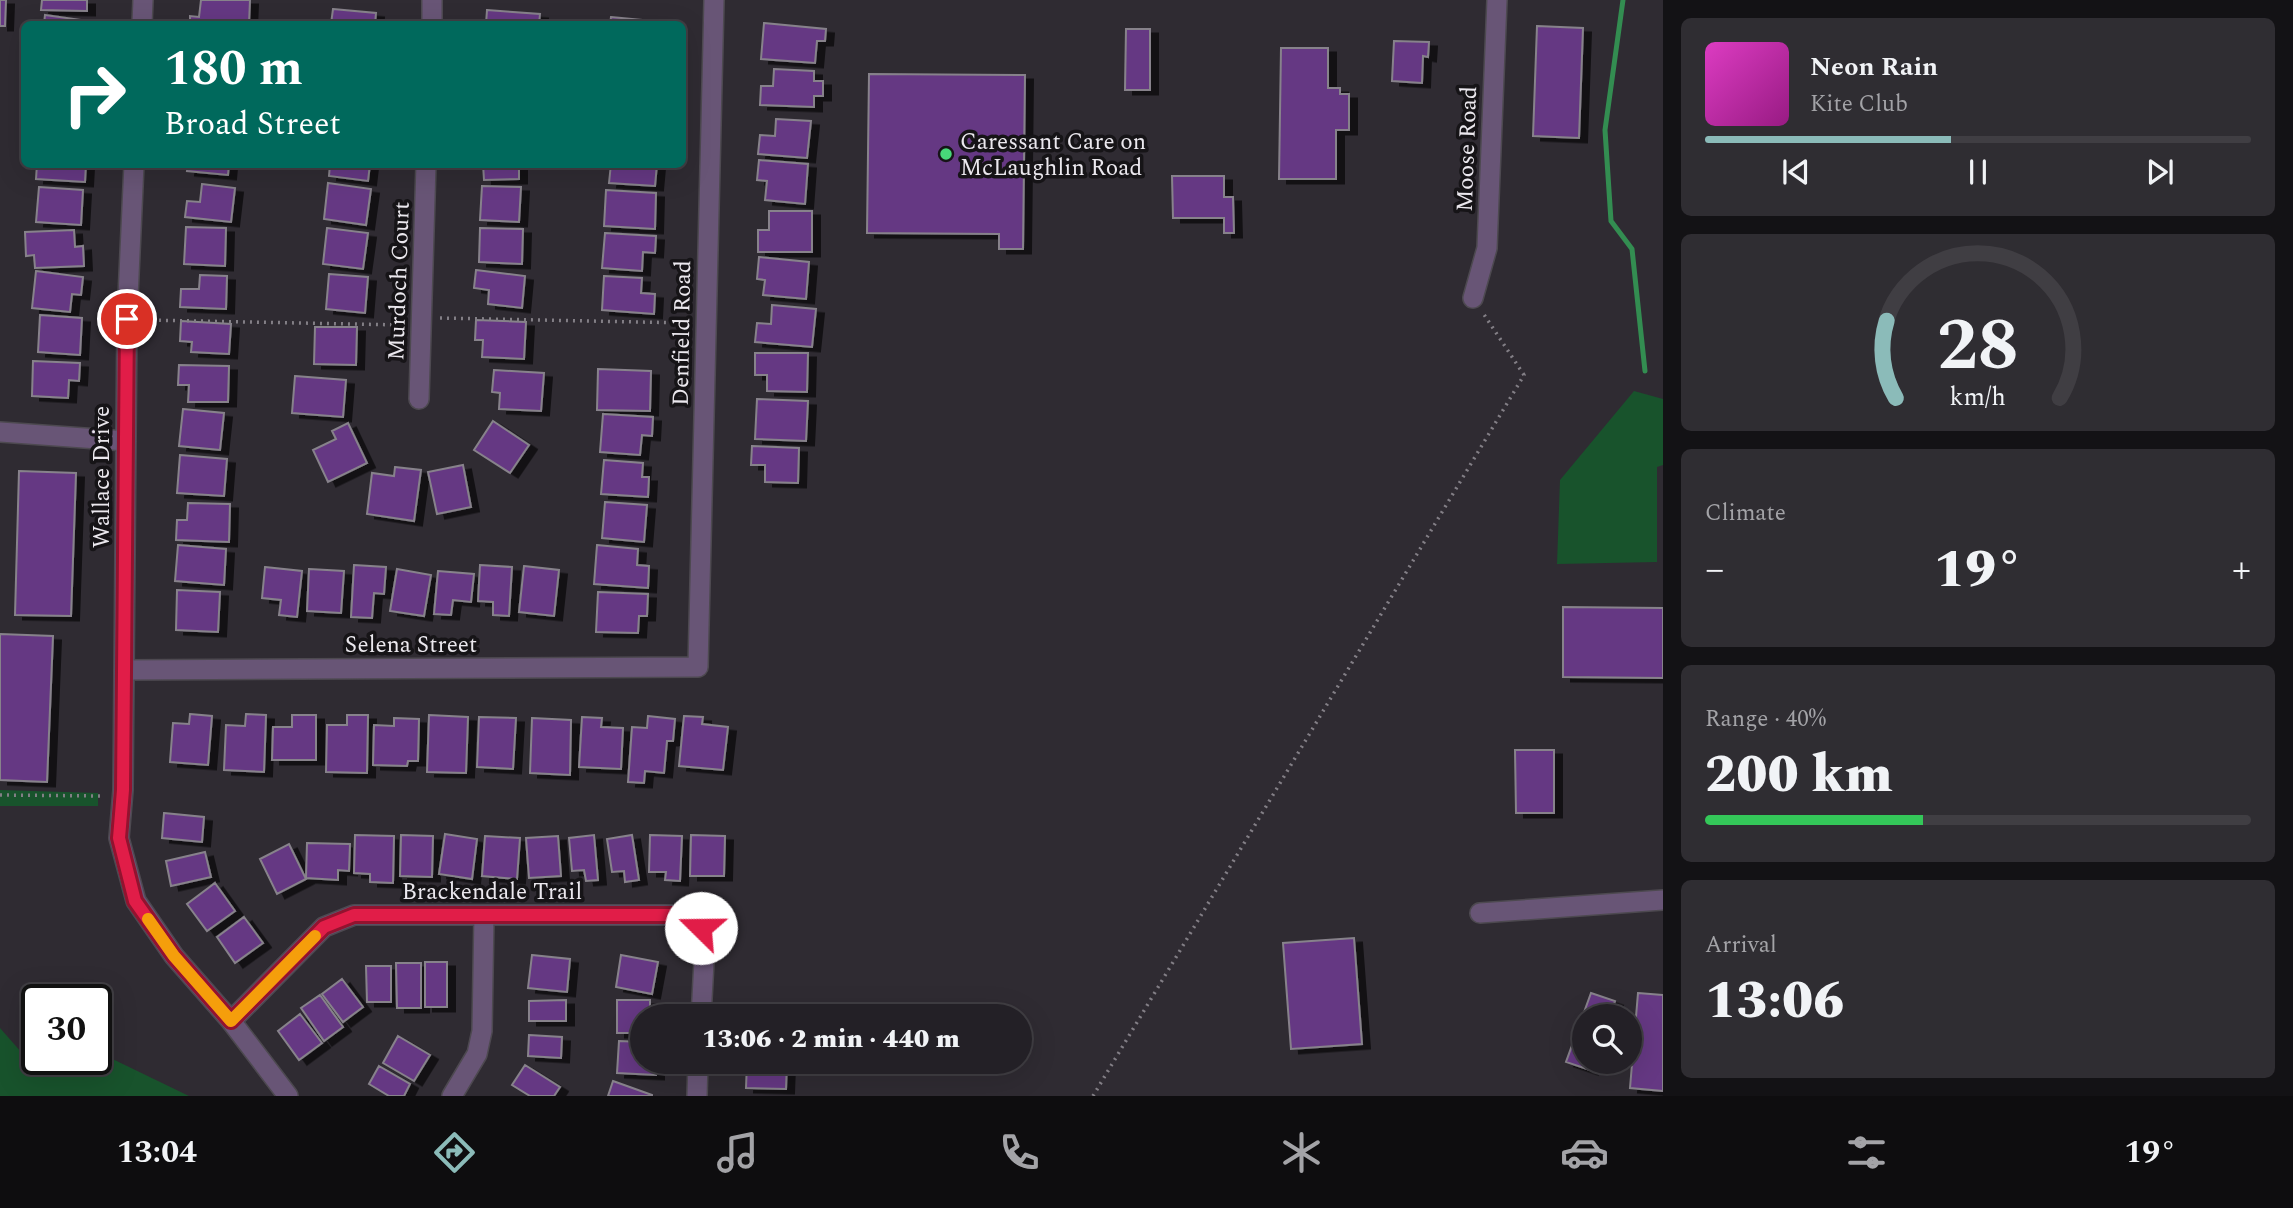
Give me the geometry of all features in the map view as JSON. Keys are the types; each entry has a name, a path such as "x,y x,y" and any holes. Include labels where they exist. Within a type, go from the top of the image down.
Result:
{"street":[{"path":"142,21 143,0"},
{"path":"432,0 432,21"},
{"name":"Denfield Road","path":"698,667 714,0"},
{"name":"Moose Road","path":"1472,298 1487,248 1497,0"},
{"name":"Wallace Drive","path":"134,168 127,319 123,790 119,838 135,901 174,956 231,1021 288,1096"},
{"name":"Murdoch Court","path":"419,399 426,168"},
{"path":"0,432 126,441"},
{"name":"Selena Street","path":"124,670 698,667"},
{"path":"1480,913 1663,900"},
{"name":"Brackendale Trail","path":"231,1021 324,927 354,915 682,915 701,928 705,943 702,1004"},
{"path":"452,1096 477,1054 482,1031 484,915"},
{"path":"697,1096 698,1074"}],"path":[{"path":"1093,1096 1524,375 1472,298"},
{"path":"0,795 103,796 123,790"}],"green space":[{"path":"1634,391 1663,399 1663,465 1657,467 1657,562 1557,564 1560,480"},
{"path":"0,790 98,793 98,806 0,806"},
{"path":"0,1028 21,1052 21,1075 112,1075 112,1059 189,1096 0,1096"}],"building":[{"path":"0,0 6,0 5,26 0,26"},
{"path":"42,0 87,0 87,11 41,10"},
{"path":"201,0 250,0 249,21 190,21 190,16 199,17"},
{"path":"333,9 376,13 375,21 331,21"},
{"path":"487,10 540,14 539,21 486,21"},
{"path":"45,15 89,21 44,21"},
{"path":"611,17 652,21 610,21"},
{"path":"764,23 826,29 825,41 817,41 815,63 761,59"},
{"path":"1537,26 1583,28 1579,138 1533,136"},
{"path":"1126,29 1150,29 1150,90 1125,90"},
{"path":"1394,41 1429,42 1428,57 1423,56 1422,83 1392,81"},
{"path":"1281,48 1328,48 1328,88 1340,88 1340,94 1349,94 1349,130 1336,130 1336,179 1279,179"},
{"path":"774,69 814,71 814,81 823,81 823,96 814,96 814,107 760,105 761,86 773,86"},
{"name":"Caressant Care on McLaughlin Road","path":"869,74 1025,75 1023,249 999,249 999,234 867,233"},
{"path":"776,119 811,121 807,158 758,154 760,135 775,136"},
{"path":"759,160 808,164 805,204 765,200 767,181 757,180"},
{"path":"37,168 86,168 85,182 36,179"},
{"path":"187,168 229,168 228,175 187,171"},
{"path":"330,168 370,168 368,181 329,176"},
{"path":"483,168 519,168 519,179 484,180"},
{"path":"611,168 657,168 655,186 609,183"},
{"path":"1172,176 1224,176 1224,197 1233,197 1234,233 1224,233 1224,218 1173,218"},
{"path":"328,183 371,189 366,225 324,219"},
{"path":"202,184 235,188 231,222 185,217 187,201 200,202"},
{"path":"482,186 521,187 519,222 480,220"},
{"path":"39,187 83,190 81,225 36,222"},
{"path":"606,190 656,193 655,229 604,226"},
{"path":"769,211 812,211 812,252 758,252 758,230 769,230"},
{"path":"186,227 226,228 225,266 184,264"},
{"path":"327,228 368,233 363,269 323,264"},
{"path":"480,228 523,229 522,264 479,262"},
{"path":"74,230 75,247 83,246 84,266 35,268 34,255 26,256 25,232"},
{"path":"605,233 656,236 655,253 643,252 642,271 602,268"},
{"path":"759,257 809,262 806,299 763,295 765,280 757,279"},
{"path":"476,270 525,276 522,308 488,304 489,290 474,288"},
{"path":"36,271 83,277 81,295 72,294 70,312 32,308"},
{"path":"329,274 368,277 365,313 326,309"},
{"path":"200,275 227,276 226,309 180,307 181,289 199,289"},
{"path":"604,276 642,278 641,293 655,294 654,314 602,310"},
{"path":"772,305 816,309 812,347 755,342 757,323 771,324"},
{"path":"40,315 82,318 80,355 38,352"},
{"path":"476,320 526,322 524,359 482,357 483,340 475,340"},
{"path":"181,321 231,324 229,354 191,352 192,342 180,341"},
{"path":"315,327 357,327 356,365 314,364"},
{"path":"755,353 808,353 807,392 767,391 767,375 755,375"},
{"path":"33,361 80,363 79,381 69,380 68,398 32,396"},
{"path":"179,365 229,366 228,402 188,402 189,385 178,385"},
{"path":"598,369 651,371 650,411 597,410"},
{"path":"494,370 544,373 541,411 499,409 500,393 492,392"},
{"path":"295,376 346,380 343,417 292,413"},
{"path":"757,399 808,401 806,441 755,439"},
{"path":"183,409 224,413 220,450 179,446"},
{"path":"603,414 653,417 652,436 642,435 640,455 600,452"},
{"path":"493,421 529,445 510,473 474,450"},
{"path":"348,423 367,463 328,482 313,450 336,439 332,431"},
{"path":"752,446 799,448 798,483 765,482 765,465 751,465"},
{"path":"180,455 227,459 224,496 177,493"},
{"path":"604,460 643,463 642,477 649,477 648,497 601,494"},
{"path":"463,465 471,507 437,514 428,472"},
{"path":"395,467 421,470 414,521 367,514 372,473 394,476"},
{"path":"19,471 76,473 71,616 15,615"},
{"path":"605,502 647,505 644,542 602,538"},
{"path":"188,503 230,504 229,542 176,540 177,520 187,520"},
{"path":"178,545 226,549 224,585 175,581"},
{"path":"597,545 638,549 637,565 649,566 648,588 594,584"},
{"path":"354,565 386,567 384,594 374,593 372,618 351,617"},
{"path":"480,565 512,567 509,616 493,615 493,602 478,601"},
{"path":"524,566 559,570 554,616 519,612"},
{"path":"265,567 302,571 297,617 279,615 281,600 262,598"},
{"path":"309,569 344,571 341,613 307,611"},
{"path":"397,569 431,575 424,616 390,611"},
{"path":"438,571 474,574 471,602 453,600 451,615 434,614"},
{"path":"177,590 220,592 218,632 176,630"},
{"path":"598,592 648,594 647,616 639,616 638,633 596,632"},
{"path":"1563,607 1663,608 1663,678 1563,677"},
{"path":"0,634 53,636 47,782 0,780"},
{"path":"190,714 212,716 208,765 170,762 173,723 189,724"},
{"path":"246,714 266,715 264,772 224,770 226,725 245,726"},
{"path":"292,715 316,715 316,760 272,760 273,727 292,727"},
{"path":"347,715 368,715 367,773 326,772 327,725 347,725"},
{"path":"429,715 468,717 466,773 427,772"},
{"path":"648,716 675,719 673,741 667,741 664,773 645,771 644,783 628,782 632,727 647,728"},
{"path":"684,716 703,717 702,724 728,727 723,770 679,766"},
{"path":"479,717 516,718 513,769 477,767"},
{"path":"582,717 602,718 601,727 623,728 621,769 579,767"},
{"path":"394,718 419,719 418,761 408,761 407,766 373,765 374,725 394,726"},
{"path":"532,718 571,720 570,775 530,773"},
{"path":"1515,750 1554,750 1554,813 1516,813"},
{"path":"164,813 204,817 202,842 162,838"},
{"path":"445,834 477,839 472,879 439,874"},
{"path":"355,835 394,836 393,883 370,882 370,874 354,873"},
{"path":"401,835 433,836 432,877 400,876"},
{"path":"594,835 598,880 586,881 584,870 572,871 569,838"},
{"path":"632,835 639,880 625,882 624,871 612,872 607,839"},
{"path":"650,835 682,836 680,881 665,880 666,872 649,872"},
{"path":"691,835 725,836 724,876 690,876"},
{"path":"485,836 520,838 517,879 482,876"},
{"path":"558,836 561,876 529,878 526,838"},
{"path":"307,843 350,844 349,871 338,870 338,880 306,878"},
{"path":"289,844 306,879 277,894 260,859"},
{"path":"205,852 211,877 171,886 166,861"},
{"path":"215,883 235,911 207,931 187,904"},
{"path":"244,917 263,943 235,963 217,937"},
{"path":"1354,938 1362,1044 1291,1049 1283,943"},
{"path":"532,955 570,959 567,992 528,988"},
{"path":"621,955 658,962 652,994 616,987"},
{"path":"425,962 447,962 447,1007 425,1007"},
{"path":"396,963 421,963 421,1008 397,1008"},
{"path":"366,966 391,966 391,1002 367,1002"},
{"path":"342,979 363,1007 343,1022 322,994"},
{"path":"1591,993 1615,1001 1614,1004 1587,1004"},
{"path":"1638,993 1663,995 1663,1091 1630,1088 1631,1074 1642,1074 1642,1004 1637,1004"},
{"path":"320,995 343,1027 324,1041 301,1008"},
{"path":"566,1000 566,1021 529,1021 529,1001"},
{"path":"617,1000 650,1000 650,1004 630,1004 630,1033 617,1033"},
{"path":"300,1014 322,1043 299,1060 278,1031"},
{"path":"529,1035 562,1037 561,1058 528,1056"},
{"path":"398,1036 430,1055 414,1081 383,1063"},
{"path":"619,1041 630,1041 630,1074 617,1073"},
{"path":"1572,1045 1572,1064 1566,1062"},
{"path":"525,1065 560,1087 554,1096 530,1096 512,1085"},
{"path":"379,1066 410,1084 404,1096 389,1096 369,1084"},
{"path":"747,1074 787,1074 786,1089 746,1088"},
{"path":"613,1081 652,1095 652,1096 608,1096"}],"waterway":[{"path":"1623,0 1605,130 1611,221 1632,249 1645,371"}],"slow traffic":[{"path":"148,919 174,956 231,1021 315,936"}],"place":[{"name":"Caressant Care on McLaughlin Road","path":"946,154"}],"route":[{"path":"127,319 123,790 119,838 135,901 174,956 231,1021 324,927 354,915 682,915 701,928"}]}
